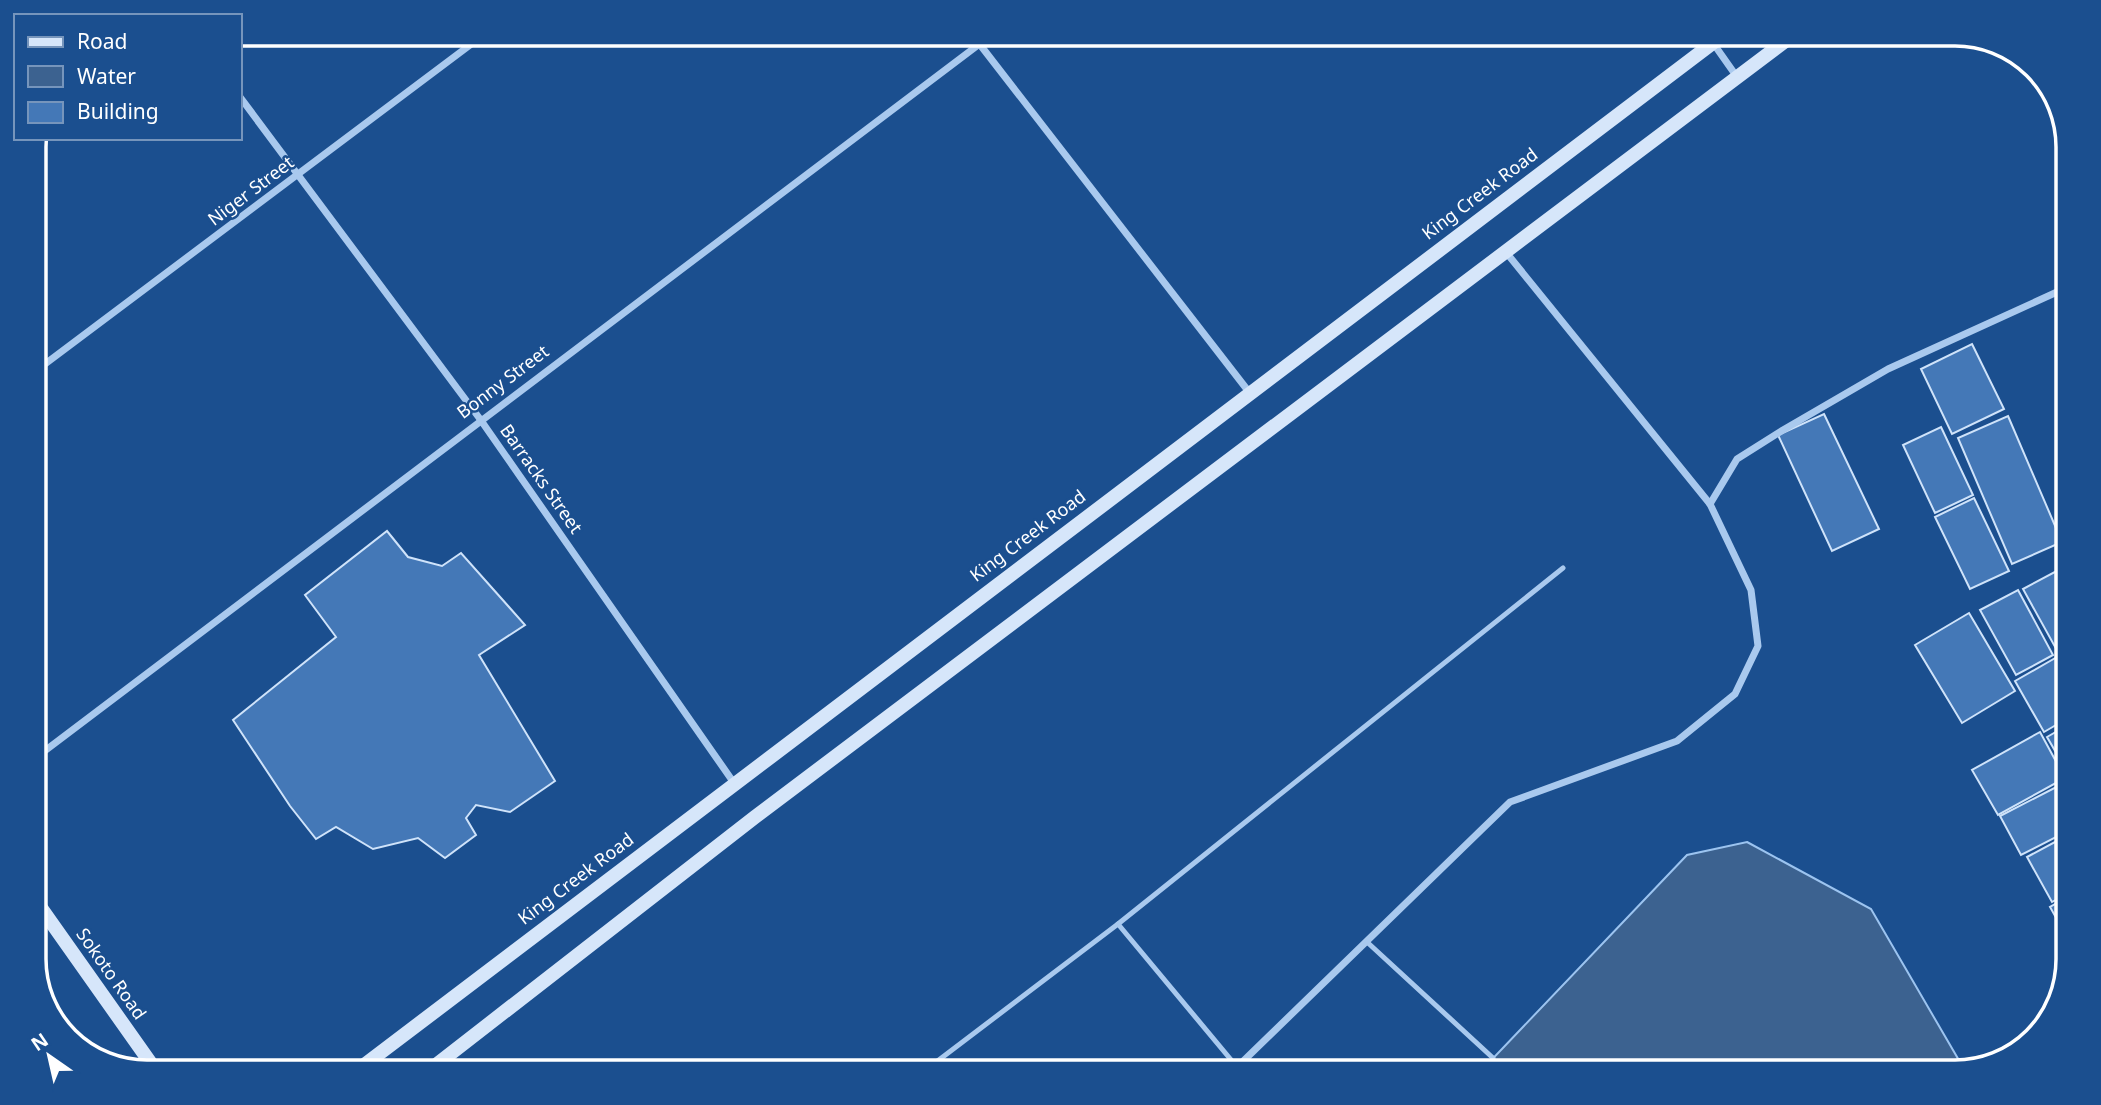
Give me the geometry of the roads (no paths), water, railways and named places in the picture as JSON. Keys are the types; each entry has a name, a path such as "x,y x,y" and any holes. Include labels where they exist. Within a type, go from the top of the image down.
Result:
{"street":[{"name":"Niger Street","path":"46,363 469,46"},
{"name":"Bonny Street","path":"46,750 976,46"},
{"path":"981,46 1249,392"},
{"name":"King Creek Road","path":"371,1060 1700,46"},
{"path":"1716,46 1737,77"},
{"path":"442,1060 755,817 1779,46"},
{"name":"Barracks Street","path":"242,100 480,419 734,783"},
{"path":"1243,1060 1510,802 1677,741 1735,694 1758,646 1751,590 1710,504 1505,251"},
{"path":"1710,504 1737,459 1783,430 1888,369 2055,293"},
{"name":"Sokoto Road","path":"46,915 149,1060"}],"lane":[{"path":"939,1060 1118,924 1563,568"},
{"path":"1118,924 1227,1060"},
{"path":"1367,942 1493,1058"}],"water":[{"path":"1747,842 1871,909 1959,1060 1491,1060 1687,855"}]}
